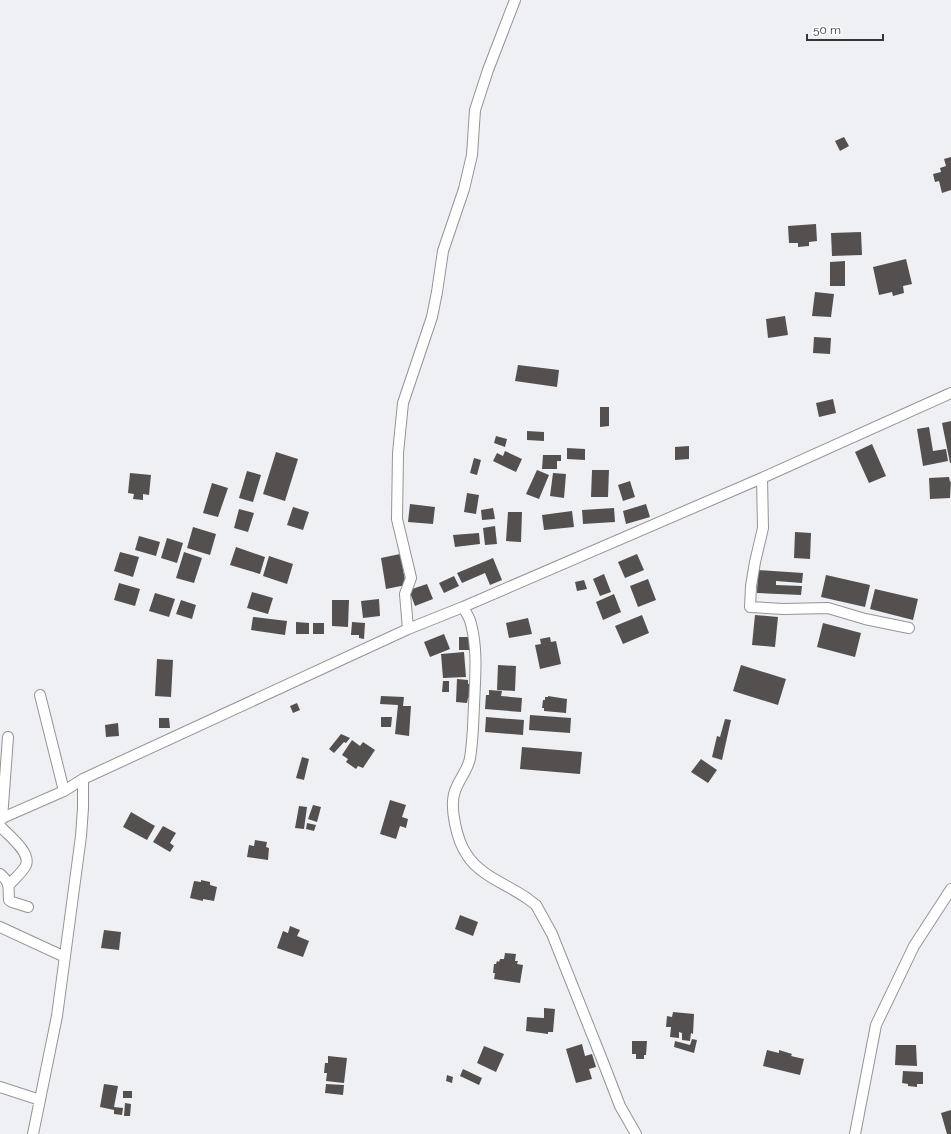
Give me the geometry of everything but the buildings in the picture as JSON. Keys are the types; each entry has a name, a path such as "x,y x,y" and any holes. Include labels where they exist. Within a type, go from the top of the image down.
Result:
{"street":[{"path":"408,629 405,594 412,578 397,519 398,453 403,403 432,317 443,251 464,189 472,155 476,110 488,70 515,0"},
{"path":"1,821 64,791 83,778 408,629 463,607 762,478 951,393"},
{"path":"762,478 763,528 751,586 750,607 783,609 828,608 866,619 909,628"},
{"path":"463,607 471,622 475,667 470,759 467,768 454,791 452,807 461,845 467,856 476,866 536,905 552,934 620,1106 636,1134"},
{"path":"40,695 64,791"},
{"path":"8,737 1,821 23,850 27,858 23,869 9,885"},
{"path":"33,1134 57,1016 81,836 83,778"},
{"path":"0,874 6,879 9,885 9,900 28,907"},
{"path":"855,1134 876,1025 914,946 951,889"},
{"path":"0,927 65,957"},
{"path":"0,1088 40,1100"}]}
